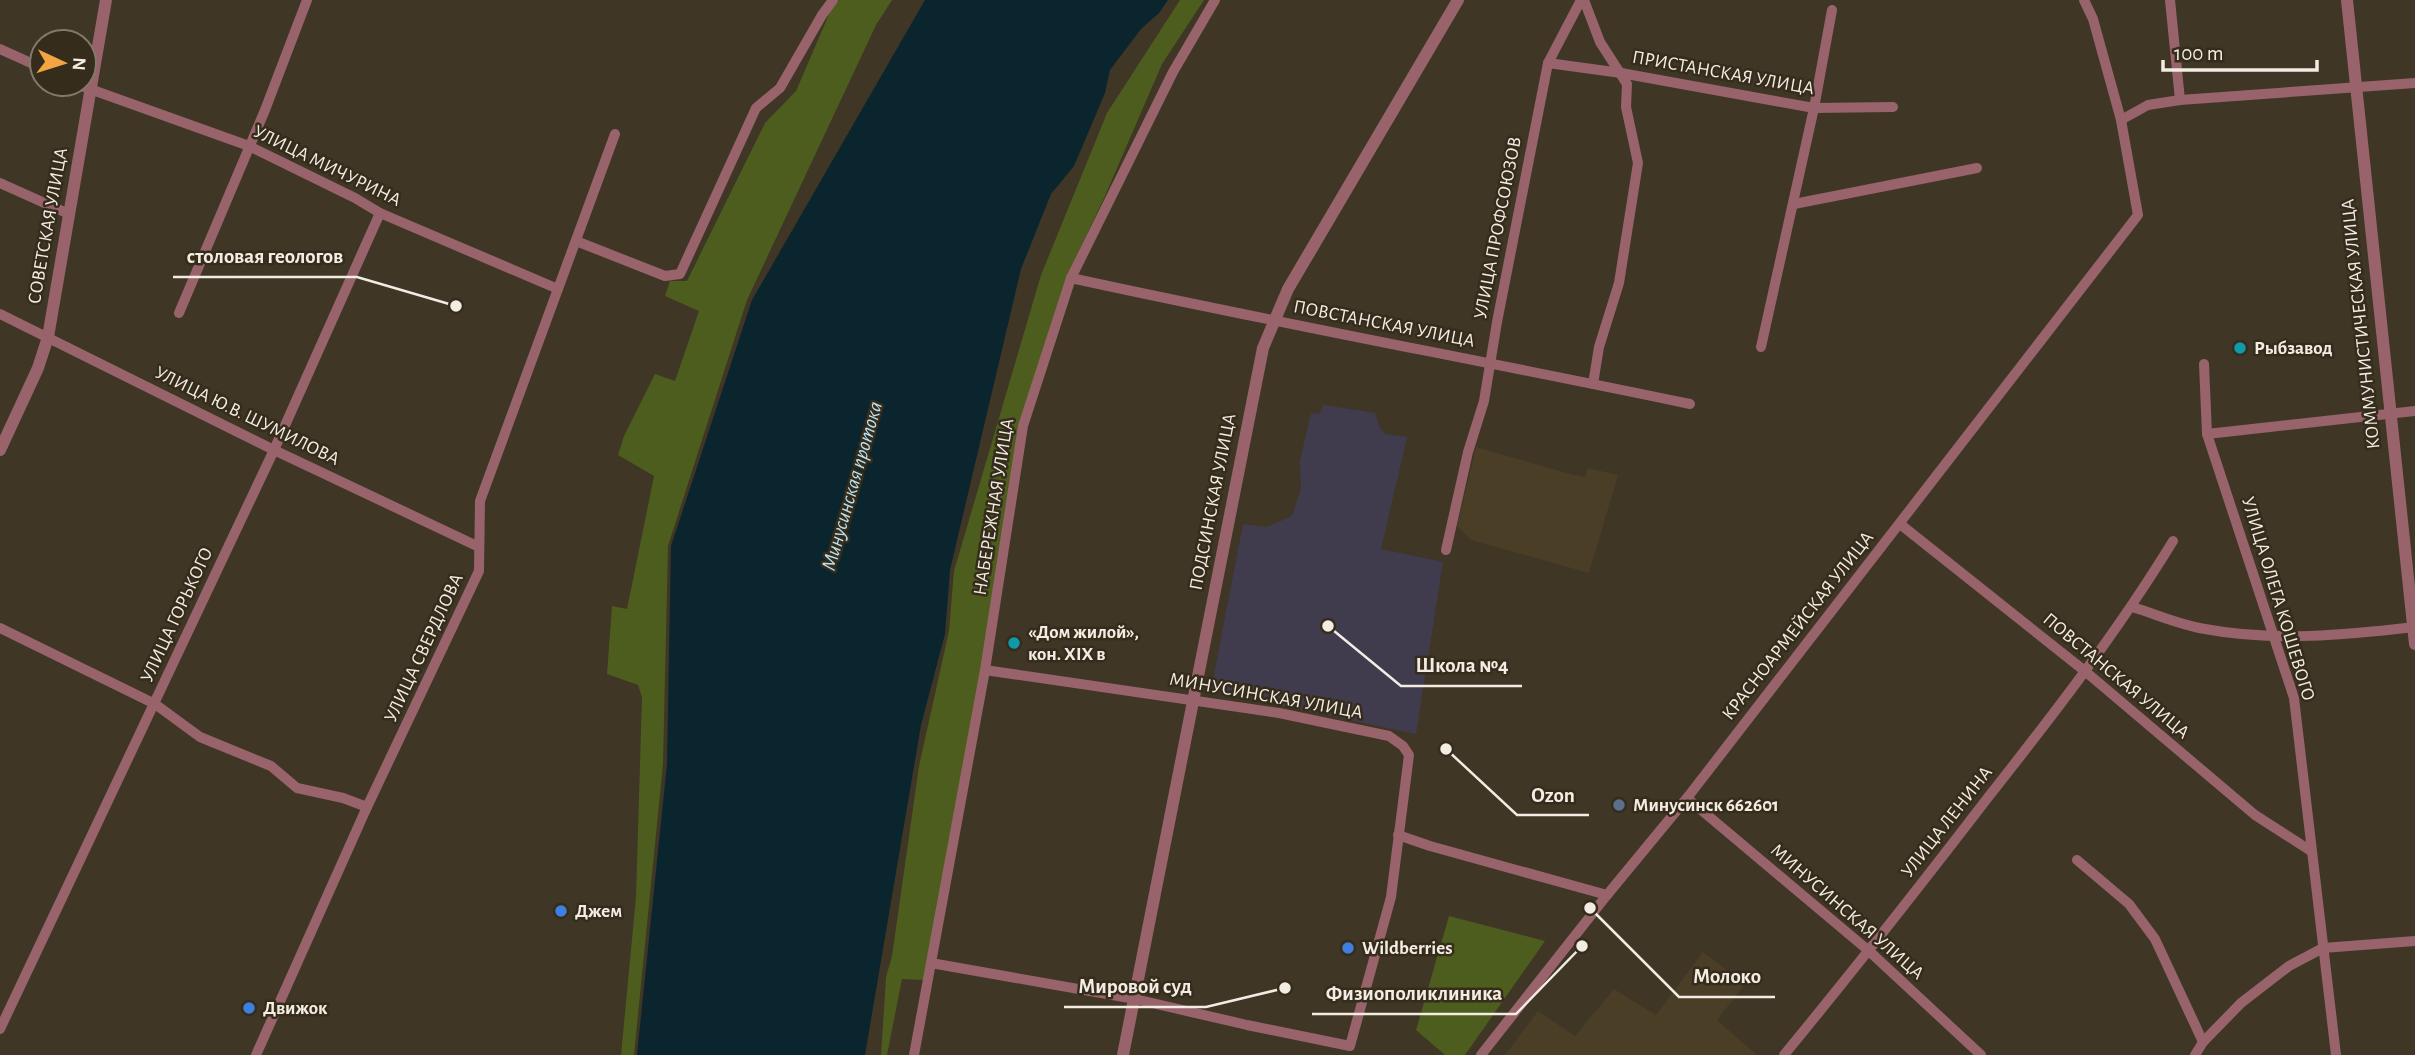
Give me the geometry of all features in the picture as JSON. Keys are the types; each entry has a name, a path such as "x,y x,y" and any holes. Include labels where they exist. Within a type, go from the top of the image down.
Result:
{"street":[{"name":"СОВЕТСКАЯ УЛИЦА","path":"98,49 106,0"},
{"path":"179,313 307,0"},
{"path":"576,242 665,276 680,274 756,108 780,88 833,0"},
{"name":"НАБЕРЕЖНАЯ УЛИЦА","path":"915,1055 985,670 1023,426 1071,278 1173,72 1215,0"},
{"name":"ПОДСИНСКАЯ УЛИЦА","path":"1123,1055 1263,348 1289,289 1458,0"},
{"path":"1583,0 1600,42 1627,84 1626,107 1639,163 1619,282 1599,347 1593,384"},
{"name":"УЛИЦА ПРОФСОЮЗОВ","path":"1446,550 1492,362 1497,322 1548,63 1583,0"},
{"path":"2084,0 2094,19 2121,120 2148,105 2180,100 2415,83"},
{"path":"2169,0 2180,100"},
{"name":"КОММУНИСТИЧЕСКАЯ УЛИЦА","path":"2347,0 2415,644"},
{"path":"1761,347 1794,204 1832,10"},
{"path":"0,49 28,62"},
{"name":"ПРИСТАНСКАЯ УЛИЦА","path":"1548,63 1621,73 1814,108 1893,107"},
{"name":"УЛИЦА МИЧУРИНА","path":"98,93 249,146 355,198 380,214 558,289"},
{"name":"СОВЕТСКАЯ УЛИЦА","path":"0,450 38,368 48,337 90,98"},
{"name":"КРАСНОАРМЕЙСКАЯ УЛИЦА","path":"1481,1055 1687,798 2138,215 2121,120"},
{"name":"УЛИЦА СВЕРДЛОВА","path":"256,1055 367,807 480,571 480,501 615,134"},
{"path":"1794,204 1978,168"},
{"path":"0,183 69,214"},
{"name":"УЛИЦА ГОРЬКОГО","path":"0,1029 274,450 380,214"},
{"name":"ПОВСТАНСКАЯ УЛИЦА","path":"1071,278 1274,322 1492,362 1690,404"},
{"name":"УЛИЦА Ю.В. ШУМИЛОВА","path":"0,314 274,450 479,547"},
{"name":"УЛИЦА ОЛЕГА КОШЕВОГО","path":"2204,364 2207,434 2294,698 2336,1055"},
{"path":"2207,434 2415,411"},
{"name":"ПОВСТАНСКАЯ УЛИЦА","path":"1900,524 2086,672 2255,815 2311,851"},
{"name":"УЛИЦА ЛЕНИНА","path":"1784,1055 1869,951 2086,672 2132,607 2173,541"},
{"path":"2132,607 2204,629 2273,635 2337,636 2414,627"},
{"path":"0,628 155,704 200,737 271,766 297,788 343,798 367,807"},
{"name":"МИНУСИНСКАЯ УЛИЦА","path":"985,670 1279,713 1389,736 1403,746 1409,755 1398,835"},
{"name":"МИНУСИНСКАЯ УЛИЦА","path":"1687,798 1869,951 1981,1055"},
{"path":"932,963 1135,999 1350,1046 1391,897 1398,835 1607,895"},
{"path":"2077,860 2129,904 2155,939 2203,1042"},
{"path":"2195,1055 2203,1042 2241,1003 2289,966 2323,948 2415,941"}],"shaded area":[{"path":"1324,405 1375,413 1385,434 1407,437 1381,549 1443,562 1416,734 1211,690 1243,524 1267,527 1292,516 1301,489 1300,461 1311,413 1319,414"},
{"path":"1476,447 1574,475 1585,477 1588,468 1618,475 1589,573 1471,540 1457,526"},
{"path":"1703,952 1745,984 1717,1020 1757,1055 1505,1055 1538,1011 1575,1036 1614,989 1656,1015"}],"green space":[{"path":"839,0 892,0 876,25 747,300 668,546 663,764 634,1055 621,1055 636,897 642,697 638,685 607,674 612,606 627,609 654,476 618,455 624,436 655,374 675,381 699,311 665,296 670,281 687,281 765,123 796,91 830,12"},
{"path":"1180,0 1204,0 1162,64 1067,276 1019,427 981,669 924,980 902,979 887,1055 881,1055 886,977 892,956 919,766 949,631 954,571 1041,275 1107,113"},
{"path":"1449,916 1545,941 1465,1055 1445,1055 1416,1030"}],"water":[{"name":"Минусинская протока","path":"925,0 1168,0 1159,13 1141,29 1110,70 1105,93 1074,166 1051,194 1021,269 950,570 945,634 921,725 865,1055 637,1055 667,764 671,546 752,300"}],"place":[{"name":"столовая геологов","path":"456,306"},
{"name":"Рыбзавод","path":"2240,348"},
{"name":"Школа №4","path":"1328,626"},
{"name":"«Дом жилой», кон. ХIХ в","path":"1014,643"},
{"name":"Ozon","path":"1446,749"},
{"name":"Минусинск 662601","path":"1619,805"},
{"name":"Молоко","path":"1590,908"},
{"name":"Джем","path":"561,911"},
{"name":"Физиополиклиника","path":"1582,946"},
{"name":"Wildberries","path":"1348,948"},
{"name":"Мировой суд","path":"1285,988"},
{"name":"Движок","path":"249,1008"}]}
